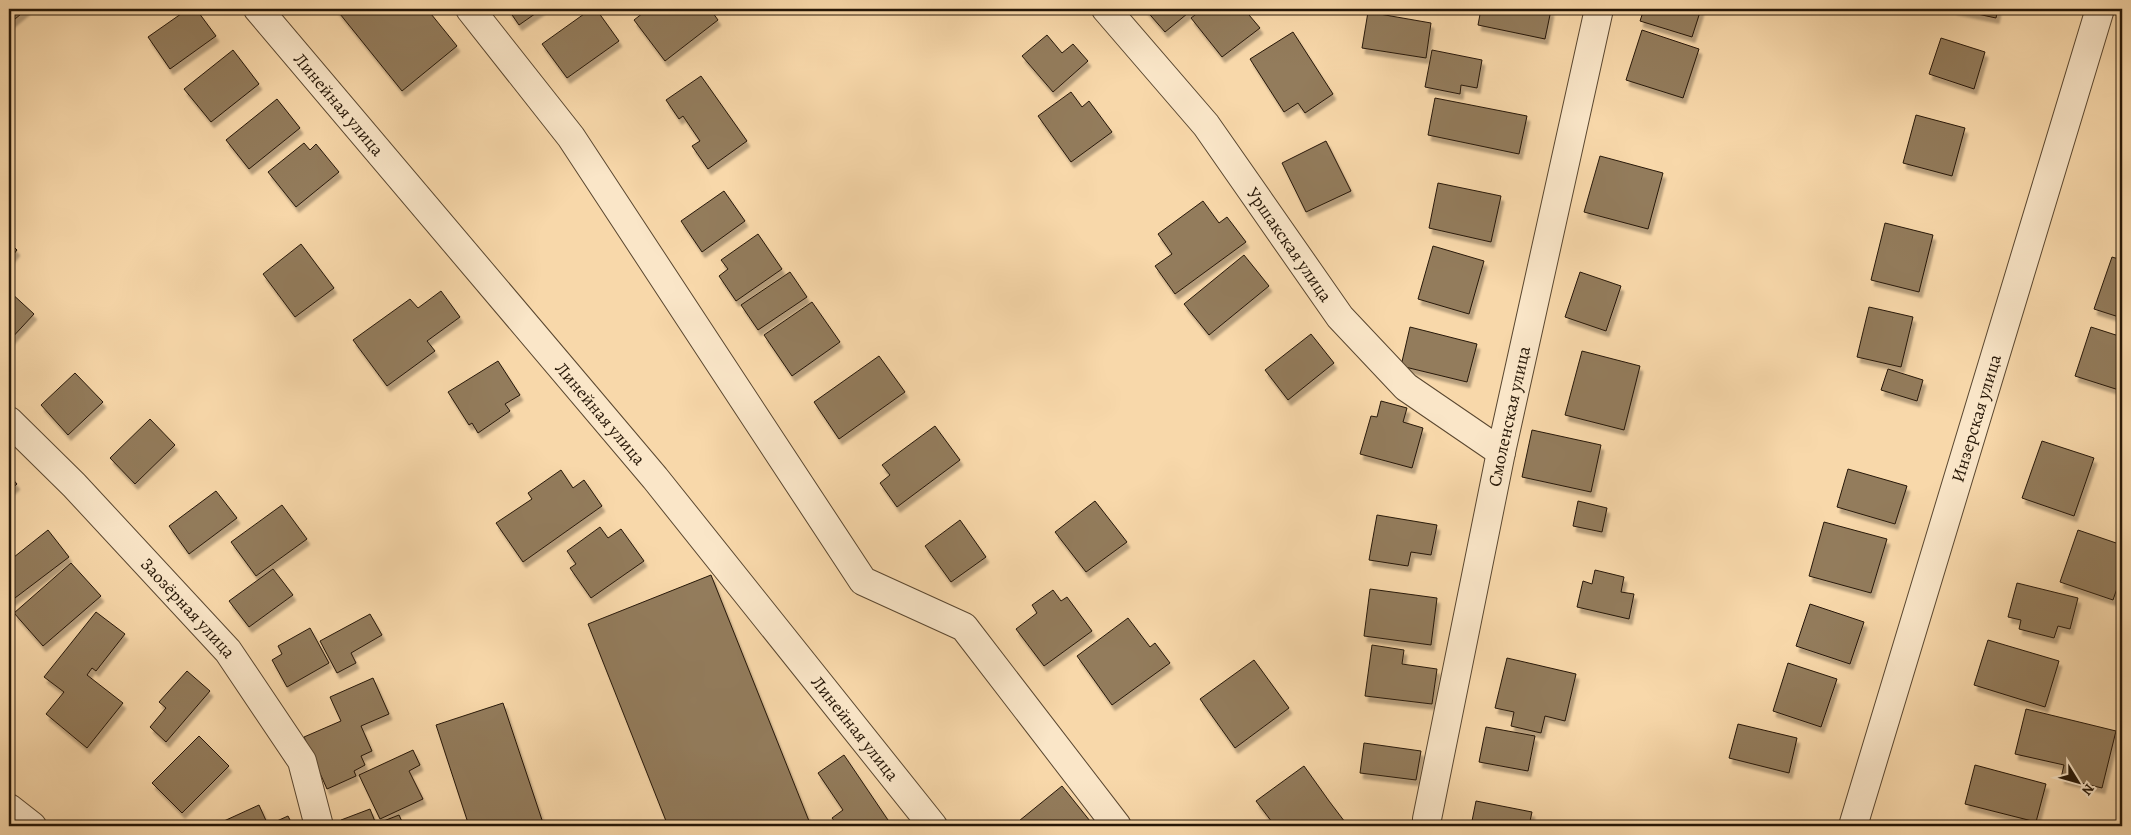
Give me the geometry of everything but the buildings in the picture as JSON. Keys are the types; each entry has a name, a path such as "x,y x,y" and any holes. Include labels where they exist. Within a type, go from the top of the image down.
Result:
{"street":[{"name":"Линейная улица","path":"258,9 655,478 933,826"},
{"path":"470,9 571,136 863,581 964,627 1116,826"},
{"name":"Уршакская улица","path":"1106,9 1206,125 1340,317 1406,388 1501,452"},
{"name":"Смоленская улица","path":"1427,826 1501,452 1599,9"},
{"name":"Инзерская улица","path":"1853,826 2100,9"},
{"name":"Заозёрная улица","path":"9,420 74,485 228,651 302,761 319,826"},
{"path":"9,808 32,826"}]}
